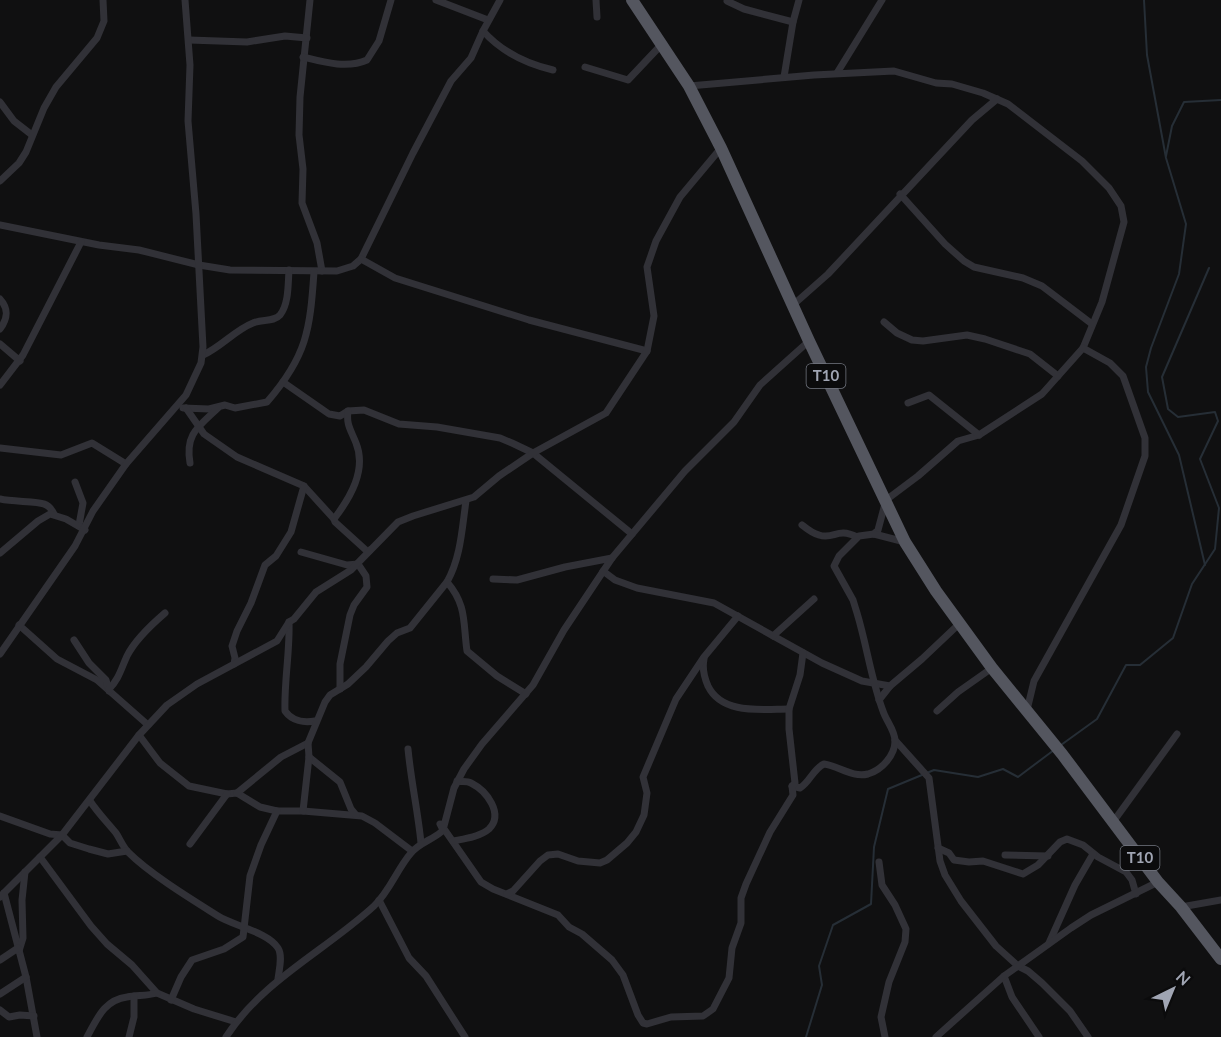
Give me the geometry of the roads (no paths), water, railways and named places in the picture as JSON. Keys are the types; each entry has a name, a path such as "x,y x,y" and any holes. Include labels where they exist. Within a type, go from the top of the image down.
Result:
{"highway":[{"name":"T10","path":"632,0 689,86 721,148 809,341 905,542 959,624 992,668 1062,754 1158,882 1181,907 1221,959"}],"street":[{"path":"0,181 19,163 26,152 44,108 56,87 97,38 104,21 103,0"},
{"path":"0,654 126,464 186,395 202,355 199,265 188,121 189,40 185,0"},
{"path":"190,464 189,441 218,408 224,405 235,408 265,403 283,382 306,341 318,271 317,243 302,203 303,169 299,118 310,0"},
{"path":"303,57 333,63 356,63 367,60 375,50 391,0"},
{"path":"436,0 488,20"},
{"path":"0,225 81,242 139,250 230,270 348,269 361,259 451,81 471,58 500,0"},
{"path":"596,0 597,17"},
{"path":"784,77 793,22 800,0"},
{"path":"837,74 882,0"},
{"path":"727,1 744,9 793,22"},
{"path":"483,30 492,41 519,58 533,65 553,70"},
{"path":"189,40 247,42 285,36 307,38"},
{"path":"585,67 628,80 662,44"},
{"path":"689,86 784,77 894,71 936,83 952,84 1008,104 1082,161 1109,188 1121,206 1124,222 1102,302 1083,348 1042,394 979,435 958,441 886,500 878,530 874,534"},
{"path":"793,305 828,274 900,194 943,153 972,120 997,99"},
{"path":"0,102 14,121 32,135"},
{"path":"37,1037 26,977 2,895 62,835 139,735 181,693 277,641 289,622 316,592 348,573 403,520 466,501 479,494 499,476 533,453 606,413 647,351 654,316 648,281 649,260 663,226 680,197 721,148"},
{"path":"900,194 945,244 967,263 981,269 1023,278 1042,286 1092,324"},
{"path":"0,385 20,361 81,242"},
{"path":"361,259 395,278 530,320 647,351"},
{"path":"202,355 211,352 250,324 277,317 283,310 289,270"},
{"path":"0,299 6,306 7,312 0,329"},
{"path":"884,322 897,333 912,340 923,341 967,335 985,339 1029,354 1058,376"},
{"path":"440,824 444,826 458,781 482,744 526,694 564,630 612,558 685,471 734,422 759,385 809,341"},
{"path":"0,344 20,361"},
{"path":"1026,712 1034,681 1121,525 1145,456 1145,438 1123,376 1105,359 1083,348"},
{"path":"283,382 329,414 340,416 348,411 370,411 399,424 422,424 500,438 533,453 632,534"},
{"path":"908,403 929,395 979,435"},
{"path":"174,408 218,408"},
{"path":"186,408 199,429 237,458 304,486 342,529 368,552 371,549"},
{"path":"334,519 354,490 358,464 358,447 346,421 348,411"},
{"path":"0,448 61,455 92,443 126,464"},
{"path":"75,482 82,503 82,528"},
{"path":"234,664 235,657 232,649 235,636 251,603 263,568 276,556 291,532 304,486"},
{"path":"0,499 16,503 44,503 54,514 82,528"},
{"path":"303,811 309,756 308,743 315,721 330,695 366,667 393,637 410,628 447,582 452,574 460,543 466,501"},
{"path":"0,554 44,517 54,514"},
{"path":"802,525 818,535 828,537 839,532 858,537 874,534 905,542"},
{"path":"858,537 839,556 834,566 853,600 879,700 895,740 930,778 938,848 945,875 968,912 996,946 1042,983 1070,1011 1088,1037"},
{"path":"301,552 347,565 358,564"},
{"path":"493,579 517,580 565,567 612,558"},
{"path":"340,689 340,664 350,615 367,587 366,576 358,564"},
{"path":"603,571 622,583 711,601 803,653 848,675 890,686"},
{"path":"447,582 461,604 468,652 507,684 526,694"},
{"path":"773,636 814,599"},
{"path":"109,690 120,676 138,640 165,613"},
{"path":"502,893 510,894 548,855 559,854 578,861 600,862 608,860 627,843 636,832 644,814 647,793 643,777 676,699 704,657 738,616"},
{"path":"289,622 290,642 284,693 285,711 296,720 315,721"},
{"path":"879,700 890,686 959,624"},
{"path":"19,625 57,659 87,674 109,690 148,725"},
{"path":"74,640 89,663 106,680 109,690"},
{"path":"440,824 481,882 502,893 558,915 569,927 582,934 620,968 638,1015 644,1023 670,1017 703,1016 712,1009 726,987 732,948 742,918 742,894 770,832 793,795 792,786 795,783 789,709 800,675 803,653"},
{"path":"704,657 702,666 706,682 711,691 724,704 739,708 789,709"},
{"path":"937,711 958,692 992,668"},
{"path":"1113,822 1177,734"},
{"path":"139,735 160,763 189,786 227,794 237,793 281,757 308,743"},
{"path":"792,786 800,788 804,786 824,764 857,775 874,771 890,757 895,740"},
{"path":"408,749 412,789 418,810 422,843"},
{"path":"309,756 340,782 351,809 356,815"},
{"path":"453,841 486,831 493,823 495,811 494,806 475,786 469,782 458,781"},
{"path":"237,793 260,807 278,812 303,811 356,815 375,822 412,850"},
{"path":"190,844 227,794"},
{"path":"90,801 127,851 154,873 217,915 266,937 277,947 280,957 278,979"},
{"path":"171,1000 192,960 230,947 241,939 245,929 250,876 261,845 278,812"},
{"path":"0,815 50,834 62,835 70,843 99,852 108,854 127,851"},
{"path":"226,1037 254,1001 278,979 346,930 380,900 412,850 443,830 440,824"},
{"path":"938,848 950,853 954,860 983,861 1019,874 1033,868 1060,842 1067,839 1083,845 1093,854 1126,872 1132,880 1136,894"},
{"path":"1048,944 1075,885 1093,854"},
{"path":"1005,855 1048,856"},
{"path":"40,857 91,926 107,944 132,964 157,993 194,1009 236,1022"},
{"path":"879,862 882,885 895,905 906,929 905,942 889,982 881,1017 885,1037"},
{"path":"0,960 19,950 23,938 22,900 25,872"},
{"path":"936,1037 1004,976 1048,944 1091,915 1158,882"},
{"path":"380,900 409,958 426,976 465,1037"},
{"path":"1181,907 1221,900"},
{"path":"1004,976 1012,997 1039,1037"},
{"path":"0,994 26,977"},
{"path":"87,1037 105,1007 120,998 157,993"},
{"path":"129,1037 134,1017 134,996"},
{"path":"0,1010 9,1017 24,1014 34,1016"}],"waterway":[{"path":"1144,0 1147,55 1166,158 1186,224 1179,274 1146,367 1148,392 1179,455 1205,565"},
{"path":"1166,156 1172,126 1184,102 1221,100"},
{"path":"1061,745 1097,719 1126,665 1140,665 1173,638 1192,584 1215,549 1219,508 1200,459 1218,421 1215,412 1178,417 1168,409 1162,377 1209,268"},
{"path":"806,1037 822,985 819,966 833,925 871,904 874,847 888,789 934,770 978,777 1003,769 1018,777 1054,750"}]}
